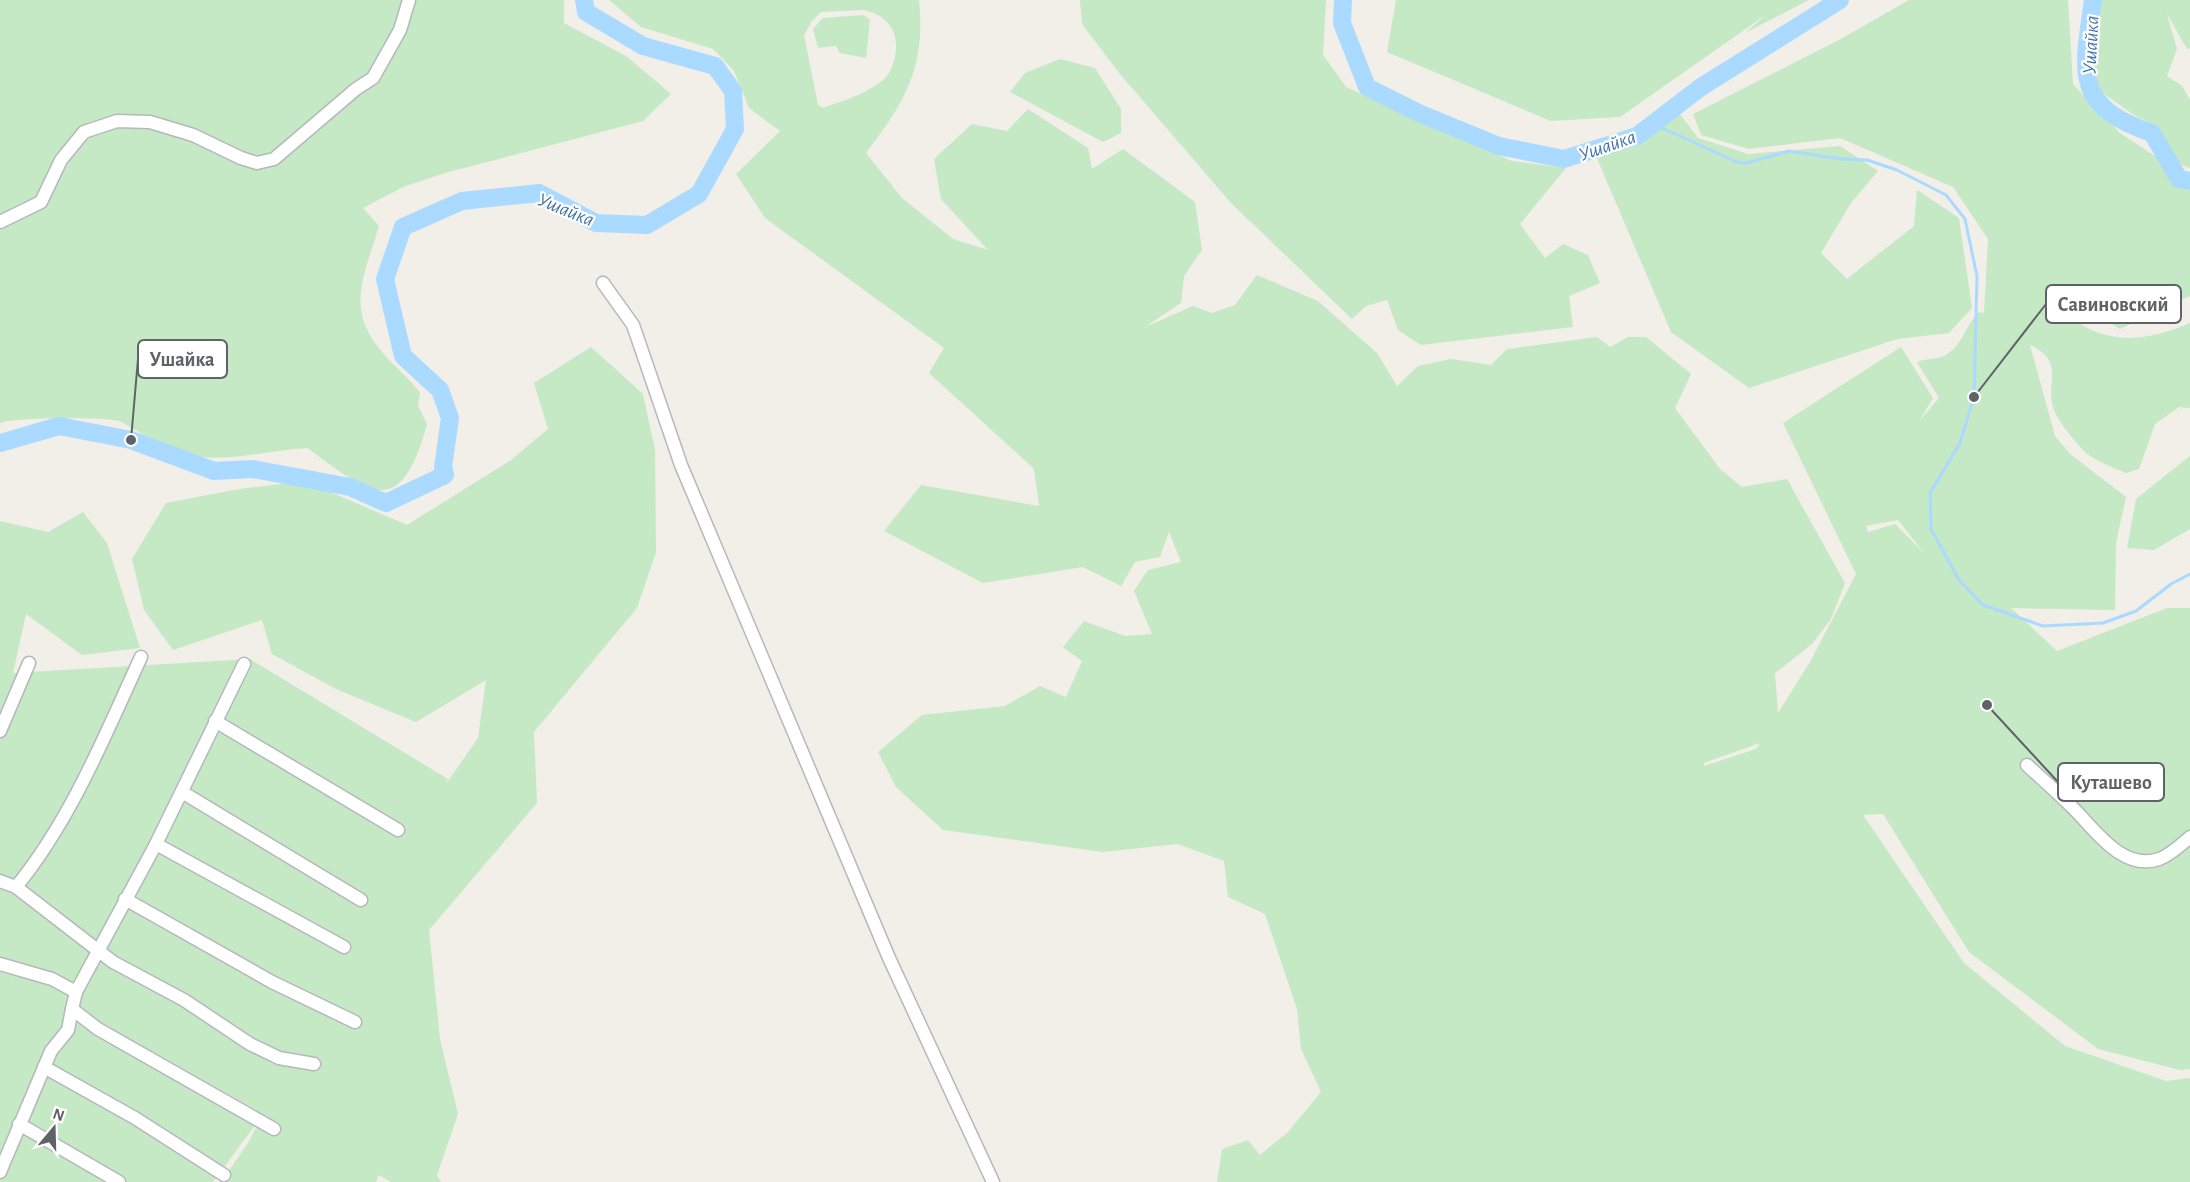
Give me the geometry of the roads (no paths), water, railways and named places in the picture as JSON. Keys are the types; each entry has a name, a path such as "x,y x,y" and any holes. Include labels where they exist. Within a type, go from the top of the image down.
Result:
{"street":[{"path":"0,222 41,202 61,160 84,132 117,122 150,122 193,135 241,158 257,163 274,159 373,78 399,30 409,0"},
{"path":"603,283 633,325 684,475 889,958 993,1182"},
{"path":"16,887 35,864 92,764 141,657"},
{"path":"0,731 29,663"},
{"path":"0,1172 51,1051 68,1030 76,992 156,844 244,664"},
{"path":"215,721 398,830"},
{"path":"2027,765 2107,844 2123,854 2146,860 2159,859 2190,837"},
{"path":"182,792 361,900"},
{"path":"156,844 344,947"},
{"path":"0,881 16,887 113,962 184,1000 250,1044 279,1058 314,1064"},
{"path":"125,898 272,982 355,1022"},
{"path":"0,964 52,980 76,992"},
{"path":"72,1009 98,1029 274,1129"},
{"path":"44,1067 135,1118 224,1175"},
{"path":"19,1124 119,1182"}],"waterway":[{"name":"Ушайка","path":"0,443 59,426 131,440 214,471 253,469 350,487 386,503 445,475 443,467 450,418 440,390 403,356 385,279 403,227 462,201 539,193 596,223 647,225 699,194 735,129 733,91 715,66 643,46 586,12 584,0"},
{"name":"Ушайка","path":"1343,0 1342,23 1367,87 1421,114 1499,146 1564,159 1637,136 1701,87 1840,0"},
{"name":"Ушайка","path":"2093,0 2086,67 2089,83 2096,98 2108,111 2152,133 2179,179 2190,181"},
{"path":"1653,124 1737,162 1747,163 1789,151 1841,159 1867,160 1897,170 1946,195 1965,219 1977,276 1974,397 1960,443 1930,493 1931,529 1959,580 1983,605 2043,626 2103,623 2136,611 2171,584 2190,574"}],"place":[{"name":"Савиновский","path":"1974,397"},
{"name":"Ушайка","path":"131,440"},
{"name":"Куташево","path":"1987,705"}]}
